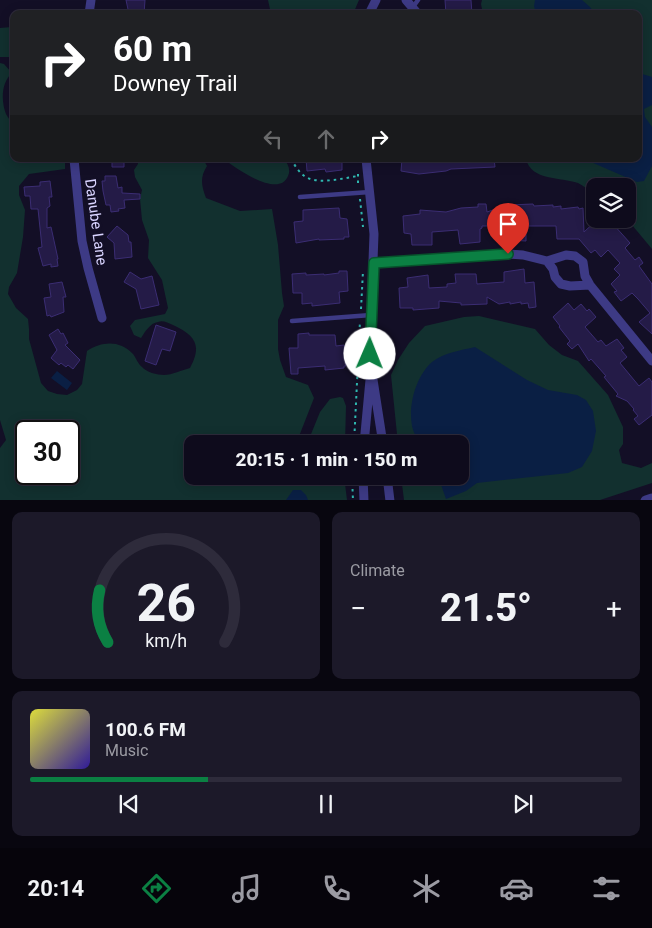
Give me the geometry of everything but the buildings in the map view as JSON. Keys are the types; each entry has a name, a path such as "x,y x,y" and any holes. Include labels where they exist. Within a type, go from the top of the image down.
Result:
{"street":[{"path":"406,0 416,7"},
{"name":"Danube Lane","path":"74,162 82,241 102,318"},
{"path":"365,435 371,367 374,263 374,234 366,162"},
{"path":"374,263 508,254 523,255 547,261 566,255 576,256 583,262 585,276 590,285 652,361"},
{"path":"547,261 561,284 570,286 590,285"},
{"path":"371,367 381,435"},
{"path":"363,485 364,500"},
{"path":"388,485 390,500"},
{"path":"646,500 652,499"}],"lane":[{"path":"300,197 370,192"},
{"path":"292,321 371,315"}],"path":[{"path":"293,162 304,176 314,179 329,181 358,174 363,228"},
{"path":"354,435 363,266"},
{"path":"352,485 353,500"}],"green space":[{"path":"268,0 359,0 355,10 270,10"},
{"path":"482,0 652,0 652,249 634,228 636,178 586,178 586,188 578,183 540,175 529,166 527,162 642,162 642,10 482,10"},
{"path":"10,27 10,57 0,57 0,28"},
{"path":"0,63 4,64 10,71 4,87 3,104 10,120 10,162 65,162 65,169 29,174 19,186 19,195 25,210 23,237 17,273 9,287 8,294 16,308 28,319 29,339 41,383 48,391 57,394 67,395 77,390 82,384 87,351 105,344 117,344 128,349 144,369 155,374 167,375 190,368 196,353 196,346 191,337 186,333 169,323 160,321 150,326 141,338 134,335 130,326 135,320 165,314 168,308 162,280 148,258 149,240 142,220 140,199 142,190 135,177 134,170 138,162 205,162 207,166 202,181 206,198 240,211 272,209 278,245 284,306 278,320 280,360 286,377 308,385 314,398 300,435 184,435 184,485 345,485 347,500 0,500 0,448 6,440 0,420"},
{"path":"228,162 286,162 289,167 289,174 283,182 276,184 257,180"},
{"path":"479,316 535,329 549,345 562,355 578,361 608,395 623,427 623,444 619,450 622,463 641,468 652,463 652,483 600,500 404,500 402,485 469,485 469,435 397,435 391,375 409,343 425,326 464,317"},
{"path":"343,398 346,406 345,435 311,435 320,412 330,399"}],"water":[{"path":"535,0 582,0 592,10 535,10"},
{"path":"642,74 652,77 652,105 644,109 645,117 652,127 652,166 644,181 637,182 636,178 628,178 591,162 642,162"},
{"path":"475,347 527,380 548,390 577,395 586,400 593,411 596,431 592,451 582,467 568,473 477,483 466,491 446,499 441,485 469,485 469,435 415,435 412,426 411,409 414,391 426,368 436,359"},
{"path":"57,371 72,383 67,390 51,378"},
{"path":"293,490 301,490 308,500 286,500"}],"route":[{"path":"370,354 374,263 508,254"}]}
